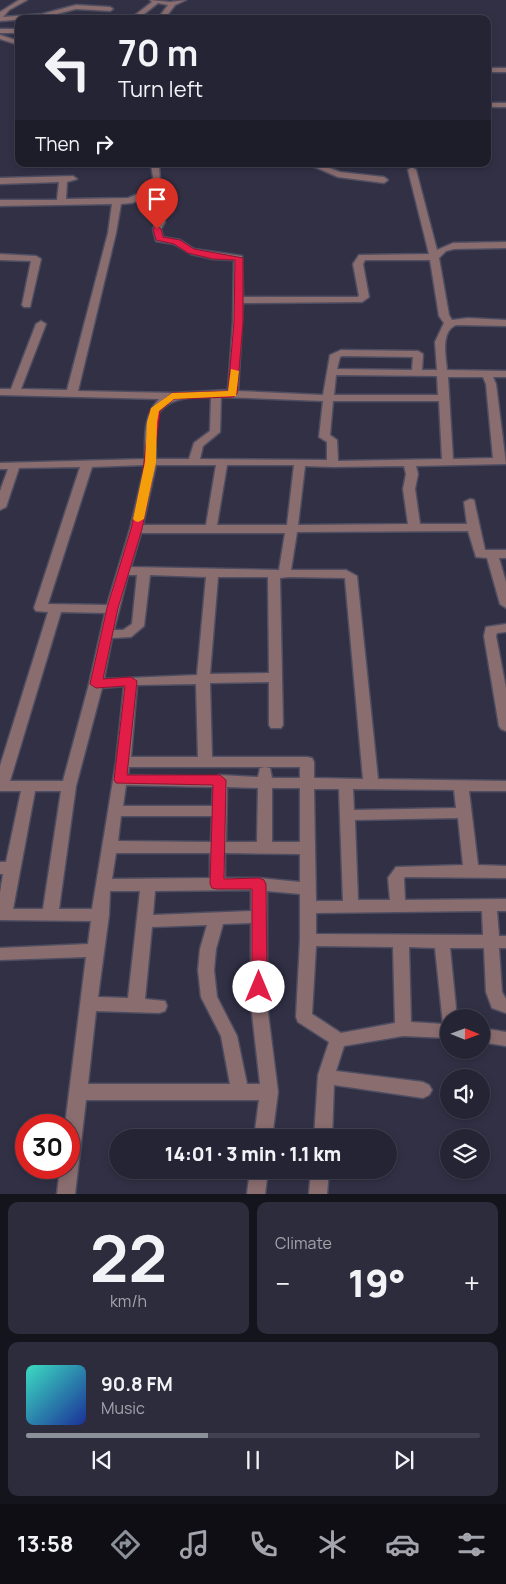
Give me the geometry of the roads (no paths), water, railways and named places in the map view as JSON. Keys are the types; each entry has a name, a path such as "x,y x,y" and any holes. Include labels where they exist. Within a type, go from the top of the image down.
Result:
{"street":[{"path":"1,16 24,0"},
{"path":"138,15 155,1 173,3 183,0"},
{"path":"1,16 2,1"},
{"path":"164,15 173,3"},
{"path":"46,15 76,7 110,9"},
{"path":"1,16 15,16"},
{"path":"0,31 15,31"},
{"path":"0,37 15,42"},
{"path":"10,41 15,39"},
{"path":"491,70 506,70"},
{"path":"491,105 506,105"},
{"path":"0,204 132,201 155,190 155,167"},
{"path":"320,167 338,174 384,180"},
{"path":"412,170 434,257 444,316 450,323"},
{"path":"61,203 63,179"},
{"path":"0,181 73,179"},
{"path":"156,183 164,195 157,211 161,222 157,229 159,238 177,242 191,251 213,256 239,258 233,394"},
{"path":"72,393 112,232 117,202"},
{"path":"238,300 359,300 364,296 358,264 360,258 434,257 443,249 453,246 506,245"},
{"path":"0,257 36,260 27,305"},
{"path":"448,461 440,342 446,327 450,323 506,323"},
{"path":"15,392 41,324"},
{"path":"333,464 332,440 324,437 331,372 335,355 341,353 418,354 417,374"},
{"path":"331,372 506,374"},
{"path":"0,466 150,462 300,462 333,464 502,461 491,384 487,374"},
{"path":"0,392 172,396 216,393 328,398 444,398"},
{"path":"194,462 198,445 215,432 216,393"},
{"path":"50,915 69,786 96,684 112,608 136,529 150,462 152,422 155,410 172,396"},
{"path":"211,529 222,462"},
{"path":"276,725 279,575 292,529 300,462"},
{"path":"409,462 412,470 409,489 414,527"},
{"path":"86,464 40,608 112,608"},
{"path":"0,507 15,465"},
{"path":"470,502 480,554 506,554"},
{"path":"136,529 474,527"},
{"path":"492,554 506,604"},
{"path":"123,571 351,576 371,784"},
{"path":"107,634 126,634 138,626 144,571"},
{"path":"205,762 204,678 212,573"},
{"path":"56,608 1,786 69,786"},
{"path":"506,628 491,630 490,636 506,726"},
{"path":"96,684 204,678 276,677"},
{"path":"66,1194 101,915 103,885 123,762 131,681"},
{"path":"123,762 307,762 308,940 304,1017 340,1040 403,1029 440,1031"},
{"path":"264,849 265,762"},
{"path":"120,780 220,780 506,786"},
{"path":"217,884 220,780"},
{"path":"346,784 351,907"},
{"path":"462,785 463,813 471,871"},
{"path":"29,786 6,868 4,915 101,915"},
{"path":"115,811 219,811"},
{"path":"348,814 463,813"},
{"path":"109,847 306,848"},
{"path":"398,906 396,878 401,871 506,872"},
{"path":"136,1005 146,921 148,884"},
{"path":"103,885 259,884 307,889"},
{"path":"259,884 259,1005 269,1092 264,1129"},
{"path":"308,907 506,904"},
{"path":"489,905 495,999 498,1003 506,1006"},
{"path":"146,921 259,917"},
{"path":"217,918 208,949 206,970 210,997 229,1036 240,1093"},
{"path":"308,940 506,942"},
{"path":"401,941 403,1029"},
{"path":"442,942 448,1009"},
{"path":"0,954 96,950"},
{"path":"90,1004 159,1006"},
{"path":"490,1036 506,1039"},
{"path":"324,1129 328,1077 334,1048 340,1040"},
{"path":"328,1077 423,1090"},
{"path":"79,1092 269,1092"},
{"path":"256,1194 258,1179"},
{"path":"318,1194 319,1179"}]}
